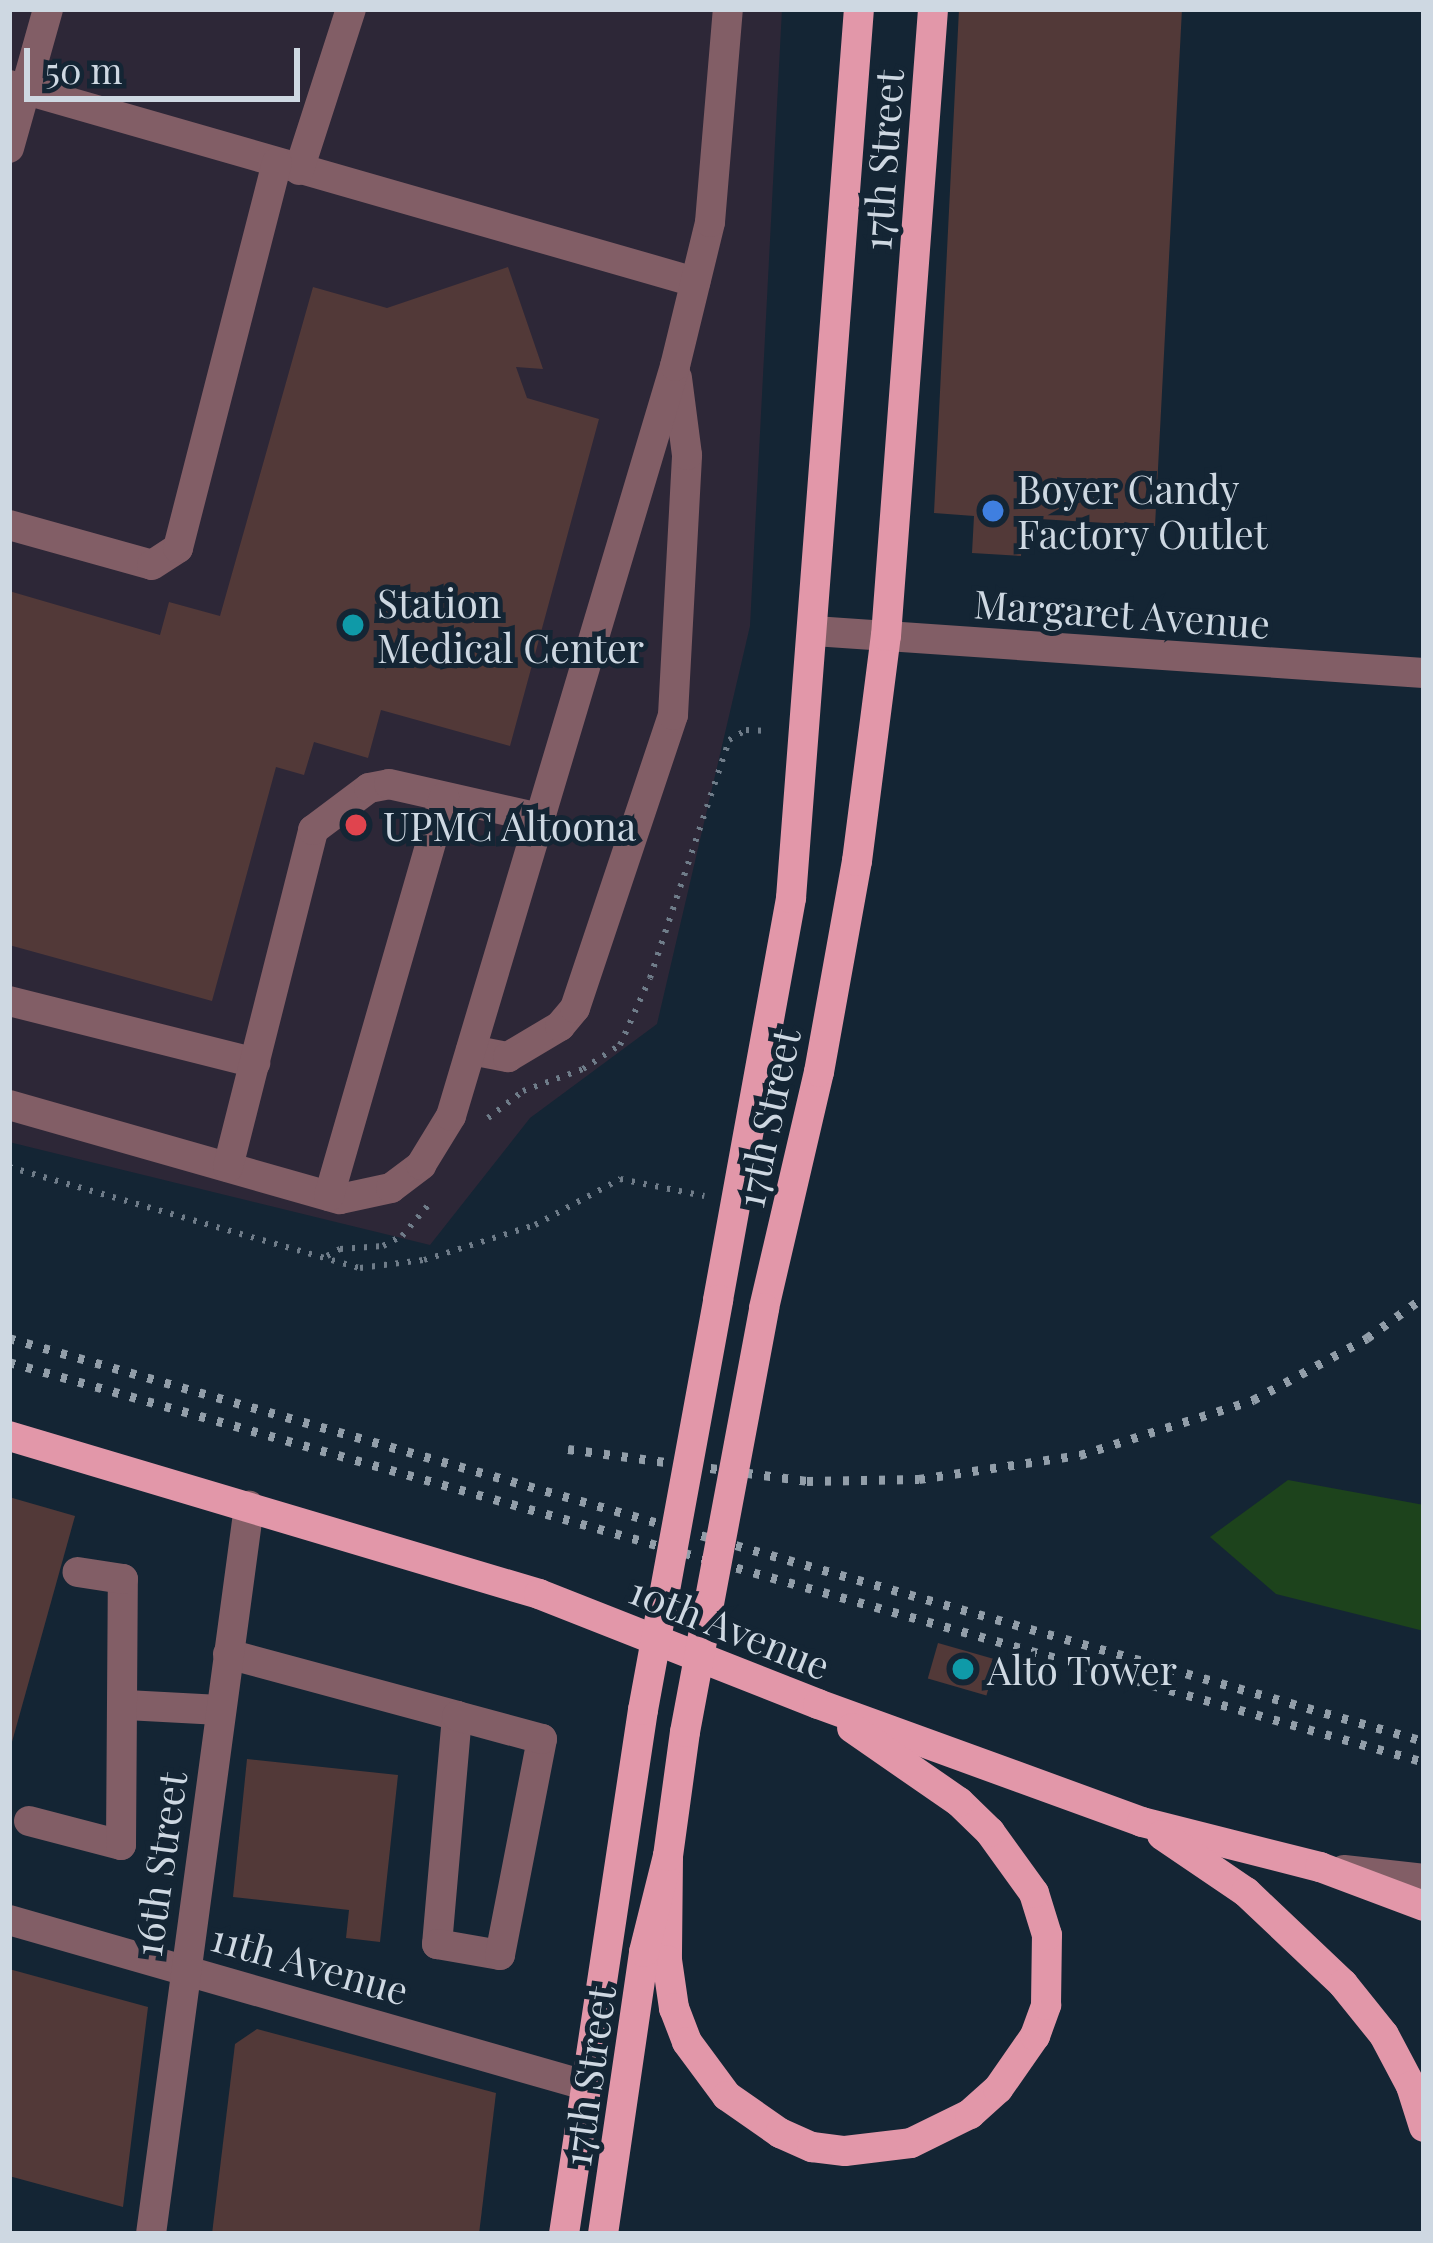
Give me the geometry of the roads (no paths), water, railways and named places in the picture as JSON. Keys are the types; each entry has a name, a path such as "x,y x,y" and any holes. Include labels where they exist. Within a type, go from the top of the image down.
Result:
{"main road":[{"name":"17th Street","path":"564,2234 643,1710 791,898 859,9"},
{"name":"17th Street","path":"603,2234 644,1952 668,1856 685,1732 764,1308 819,1072 857,861 886,636 933,9"},
{"name":"10th Avenue","path":"9,1436 539,1594 818,1704 1142,1822 1320,1867"},
{"path":"668,1856 667,1960 674,2008 706,2070 752,2116 812,2146 882,2150 947,2127 998,2089 1035,2036 1046,2005 1047,1935 1034,1893 991,1832 958,1802 818,1704"},
{"path":"1142,1822 1246,1892 1304,1942 1384,2035 1411,2086 1424,2127"},
{"path":"1320,1867 1424,1906"}],"street":[{"path":"9,148 17,87 48,9"},
{"path":"9,525 152,565 178,548 288,167 351,9"},
{"path":"9,1105 340,1199 391,1188 421,1165 451,1116 675,366 710,222 728,9"},
{"path":"17,87 695,283"},
{"path":"471,1050 508,1058 560,1027 575,1008 673,715 687,455 675,366"},
{"name":"Margaret Avenue","path":"814,631 1424,674"},
{"path":"228,1167 313,830 368,788 389,784 540,818"},
{"path":"329,1196 444,797"},
{"path":"9,1001 255,1063"},
{"name":"16th Street","path":"151,2234 249,1505"},
{"path":"29,1821 121,1845 126,1706 123,1580 78,1572"},
{"path":"228,1654 458,1716 542,1739 500,1955 437,1945 458,1716"},
{"path":"126,1706 220,1709"},
{"name":"10th Avenue","path":"1320,1867 1424,1879"},
{"name":"11th Avenue","path":"9,1920 588,2086"}],"railway":[{"path":"568,1449 807,1481 919,1479 1080,1455 1253,1400 1367,1338 1424,1297"},
{"path":"9,1338 1424,1741"},
{"path":"9,1362 1424,1762"}],"place":[{"name":"Boyer Candy Factory Outlet","path":"993,511"},
{"name":"Station Medical Center","path":"353,625"},
{"name":"UPMC Altoona","path":"356,825"},
{"name":"Alto Tower","path":"963,1669"}]}
